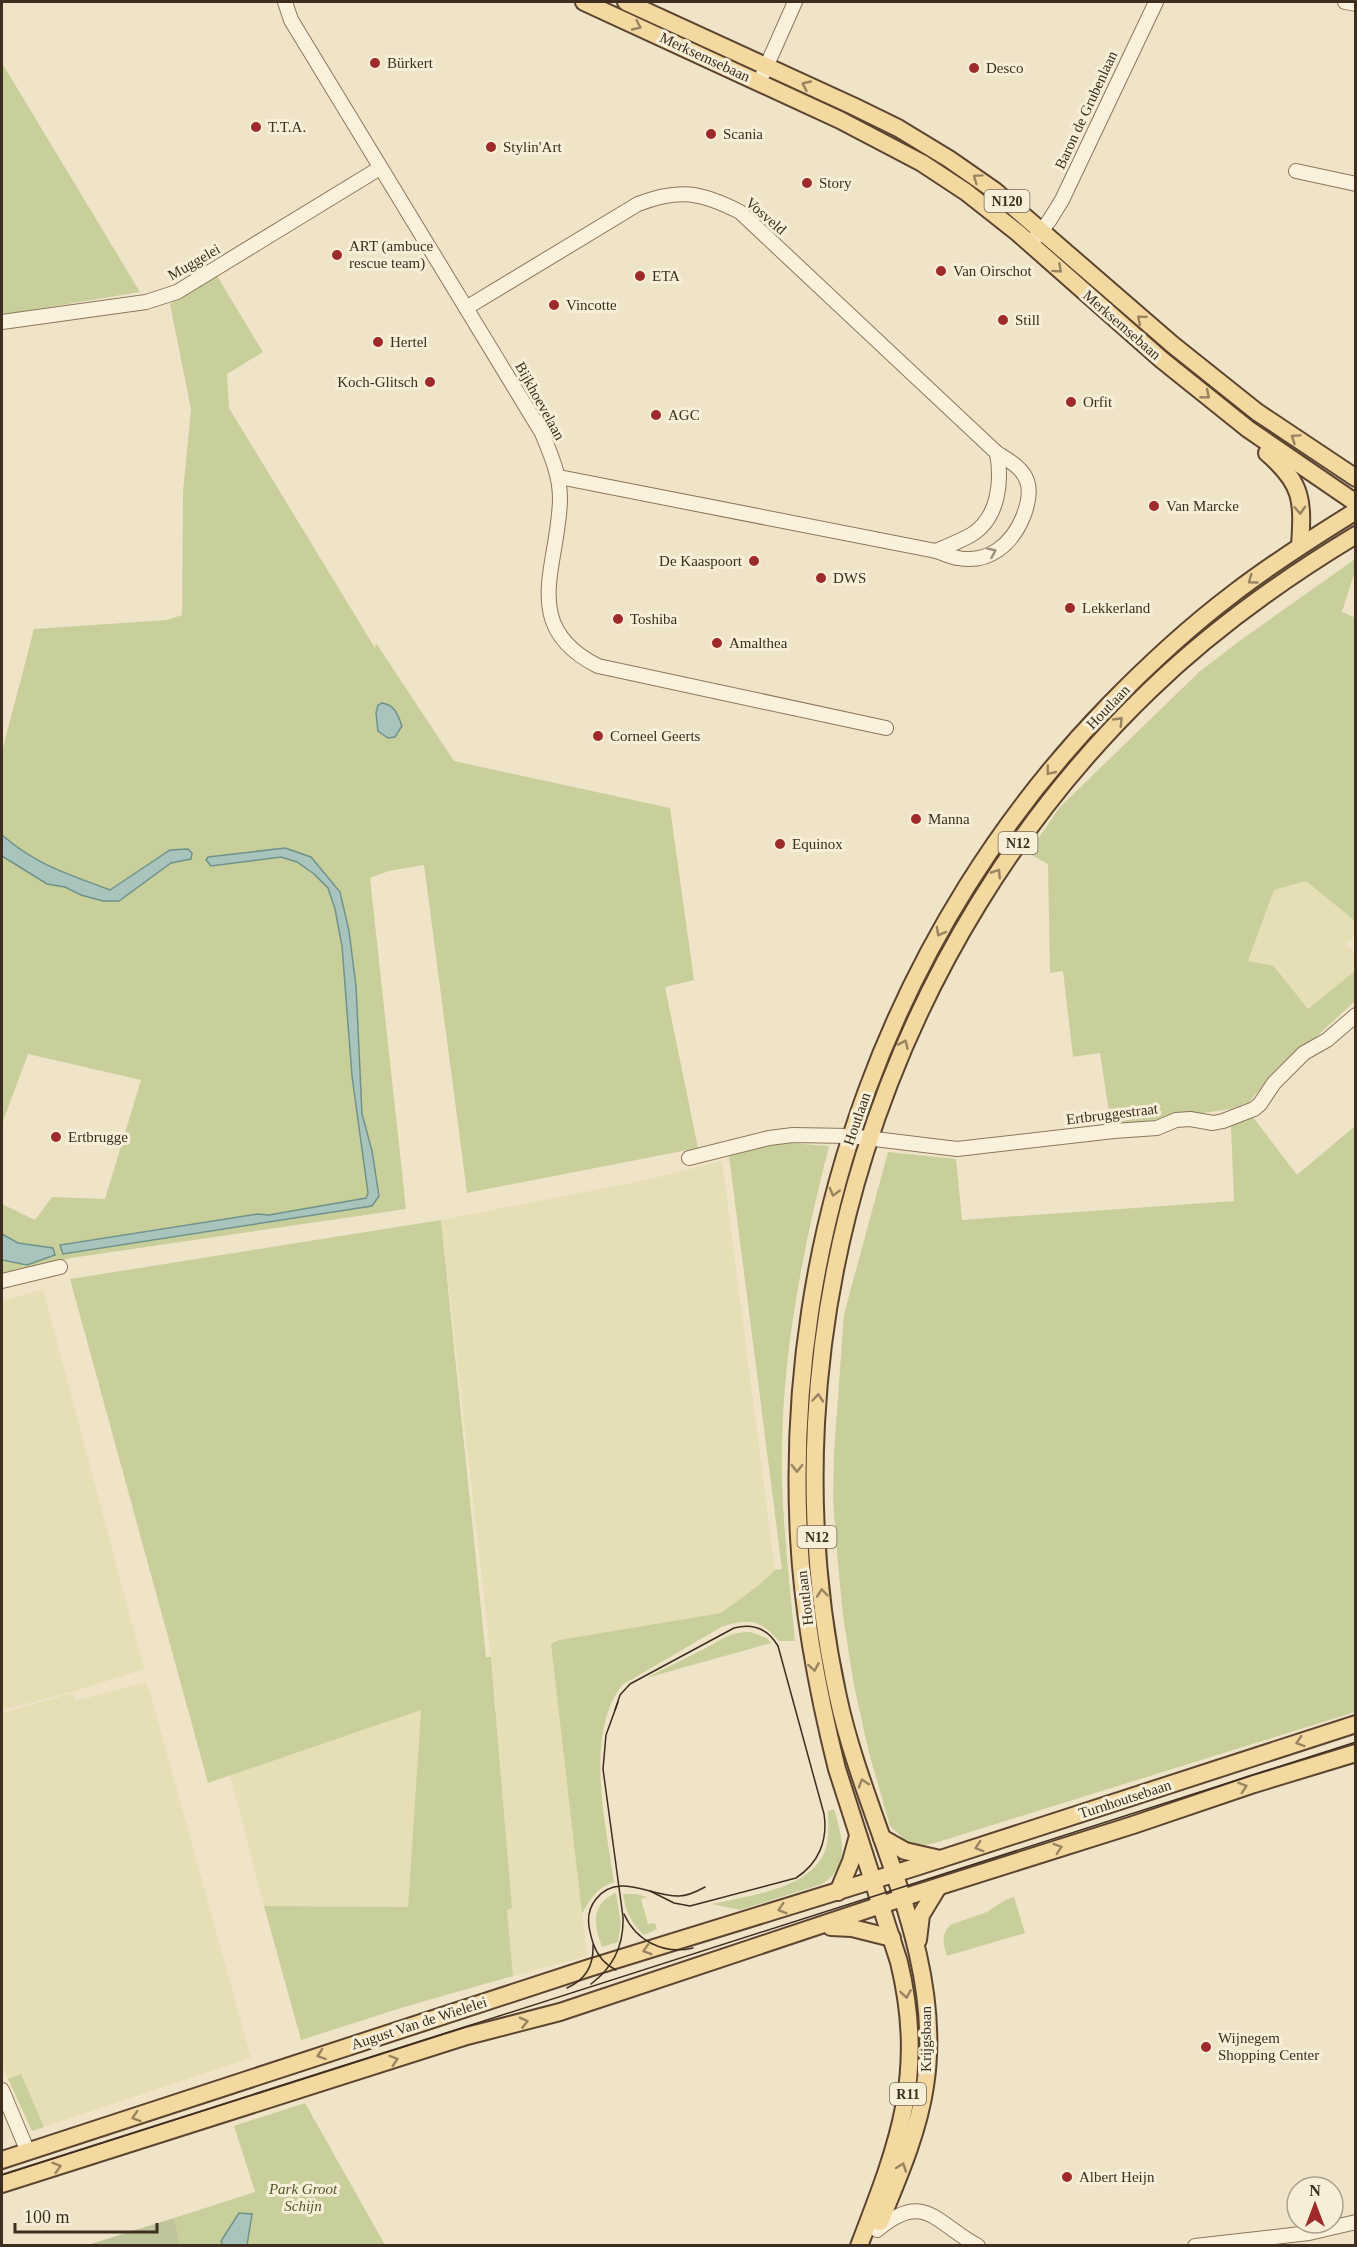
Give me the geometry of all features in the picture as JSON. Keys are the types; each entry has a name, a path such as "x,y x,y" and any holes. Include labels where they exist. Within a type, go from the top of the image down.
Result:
{"main road":[{"name":"Merksemsebaan","path":"584,2 890,144 966,192 1162,360 1248,429 1356,503"},
{"name":"Merksemsebaan","path":"626,2 898,128 950,159 995,191 1101,285 1257,412 1352,473"},
{"path":"1248,429 1257,445 1284,468 1296,487 1300,509 1300,546"},
{"name":"Houtlaan","path":"881,1905 837,1769 814,1670 801,1568 797,1489 799,1404 811,1299 825,1224 857,1113 900,1006 926,956 993,847 1032,793 1106,707 1162,654 1233,594 1300,546 1356,510"},
{"name":"Houtlaan","path":"902,1898 847,1734 838,1697 823,1606 815,1492 817,1406 829,1299 843,1230 869,1138 895,1065 943,963 976,905 1049,801 1119,721 1176,666 1250,607 1324,554 1356,535"},
{"path":"1324,554 1356,545"},
{"name":"Turnhoutsebaan","path":"873,1880 1356,1724"},
{"name":"Turnhoutsebaan","path":"881,1905 1266,1780 1356,1754"},
{"path":"838,1892 851,1861 858,1835"},
{"path":"882,1838 905,1851 941,1859"},
{"name":"August Van de Wielelei","path":"2,2160 589,1968 873,1880"},
{"path":"917,1953 921,1915 938,1887"},
{"name":"Krijgsbaan","path":"859,2246 887,2190 922,2104 928,2060 926,2005 917,1953 902,1898"},
{"name":"August Van de Wielelei","path":"2,2184 467,2036 560,2012 881,1905"},
{"name":"Krijgsbaan","path":"873,2238 903,2121 911,2063 911,2031 907,1997 881,1905"},
{"path":"812,1929 852,1928 892,1938"}],"street":[{"name":"Bijkhoevelaan","path":"285,2 291,20 542,433 559,477 559,509 547,596 551,619 564,642 580,657 598,666 886,728"},
{"path":"760,82 795,2"},
{"name":"Baron de Grubenlaan","path":"1029,244 1062,200 1156,2"},
{"path":"1345,2 1356,4"},
{"path":"890,144 898,128"},
{"name":"Muggelei","path":"2,322 133,304 168,295 380,168"},
{"path":"1296,171 1356,184"},
{"name":"Vosveld","path":"466,308 638,204 658,196 682,193 715,199 740,212 997,453 1015,464 1027,479 1027,508 1018,530 1006,545 992,554 959,559 936,551 559,477"},
{"path":"936,551 972,534 983,525 994,507 998,491 1000,468 997,453"},
{"name":"Ertbruggestraat","path":"850,1136 957,1149 1157,1128 1176,1120 1190,1119 1213,1123 1223,1121 1254,1109 1274,1083 1305,1053 1327,1040 1356,1015"},
{"path":"689,1158 769,1138 793,1135 850,1136"},
{"path":"2,1281 60,1267"},
{"path":"2,2090 28,2152"},
{"path":"873,2238 902,2212 915,2211 944,2222 978,2246"},
{"path":"1195,2246 1309,2233 1356,2222"}],"shaded area":[{"path":"1306,881 1355,921 1355,936 1345,944 1355,953 1355,972 1308,1009 1275,966 1248,962 1274,890"},
{"path":"722,1161 775,1570 758,1586 721,1613 559,1640 551,1644 587,1956 513,1976 507,1909 512,1908 494,1684 441,1220 646,1180"},
{"path":"43,1289 144,1669 72,1692 2,1710 2,1301"},
{"path":"146,1682 251,2058 44,2127 21,2075 8,2079 2,2065 2,1713 73,1693 76,1701"},
{"path":"421,1709 408,1907 264,1906 230,1775"}],"green space":[{"path":"2,63 140,292 2,315"},
{"path":"217,276 263,352 227,374 229,408 375,648 376,643 454,761 670,808 694,980 665,987 698,1148 467,1193 424,865 389,871 370,878 406,1209 71,1258 2,1278 2,1204 35,1220 52,1197 105,1199 141,1080 28,1054 2,1124 2,751 34,629 167,620 182,615 183,492 191,409 170,304"},
{"path":"1355,559 1355,571 1342,612 1356,618 1355,921 1306,881 1274,890 1248,961 1274,966 1308,1009 1355,971 1355,1001 1263,1086 1249,1102 1231,1109 1111,1126 1100,1053 1073,1057 1063,971 1050,973 1048,864 1028,853 1060,807 1198,673"},
{"path":"1253,1117 1297,1175 1355,1126 1355,1712 935,1843 920,1846 908,1843 890,1826 869,1753 854,1686 843,1616 833,1500 844,1314 888,1152 956,1159 962,1220 1234,1201 1231,1126"},
{"path":"789,1143 829,1146 801,1271 784,1398 782,1483 795,1641 779,1641 766,1629 754,1623 733,1623 723,1626 622,1685 610,1706 601,1755 603,1808 614,1882 595,1894 582,1914 551,1644 559,1640 721,1613 775,1570 782,1569 729,1156 762,1147"},
{"path":"441,1220 486,1657 491,1657 512,1908 507,1910 513,1976 404,2007 301,2040 264,1906 408,1907 421,1710 208,1783 70,1279"},
{"path":"751,1632 767,1638 771,1643 646,1678 725,1637"},
{"path":"834,1809 840,1830 842,1850 841,1860 831,1877 822,1884 740,1910 712,1904 780,1888 810,1871 821,1859 827,1844 828,1811"},
{"path":"616,1893 621,1924 618,1942 602,1947 597,1931 596,1916 602,1903"},
{"path":"623,1894 647,1897 641,1899 648,1924 655,1923 657,1929 644,1935 639,1930 629,1916"},
{"path":"1014,1897 1025,1933 947,1956 944,1940 945,1932 950,1925 987,1912"},
{"path":"21,2074 44,2127 32,2131 8,2079"},
{"name":"Park Groot Schijn","path":"305,2103 385,2245 180,2245 174,2218 255,2192 234,2126"},
{"path":"174,2218 180,2245 88,2245"}],"water":[{"path":"382,703 393,708 401,722 402,726 395,737 388,738 378,731 376,713 378,705"},
{"path":"2,835 40,862 110,890 170,850 188,849 192,853 191,859 171,863 119,901 103,901 81,895 65,887 47,884 2,856"},
{"path":"285,848 311,857 340,892 349,931 356,986 362,1114 372,1151 379,1196 372,1206 63,1254 60,1245 258,1214 269,1215 366,1198 368,1193 352,1076 342,946 335,909 328,888 297,862 281,857 211,866 206,860 208,857"},
{"path":"2,1234 18,1243 53,1248 55,1255 27,1265 2,1260"},
{"path":"239,2213 252,2214 247,2245 223,2245 221,2241"}],"tram line":[{"path":"615,1710 620,1695 630,1684 734,1628 747,1626 759,1629 770,1635 778,1646 824,1814 825,1833 820,1850 811,1865 796,1878 690,1906 674,1903 650,1891"},
{"path":"591,1984 606,1970 616,1955 623,1927 603,1769 606,1735 618,1702"},
{"path":"2,2175 1356,1742"},
{"path":"616,1970 602,1959 591,1937 589,1915 596,1899 614,1887 635,1887 679,1896 705,1887"},
{"path":"624,1914 636,1932 652,1944 682,1950 693,1948"},
{"path":"567,1988 579,1981 587,1971 592,1959 593,1945"}],"place":[{"name":"Bürkert","path":"375,63"},
{"name":"Desco","path":"974,68"},
{"name":"T.T.A.","path":"256,127"},
{"name":"Scania","path":"711,134"},
{"name":"Stylin'Art","path":"491,147"},
{"name":"Story","path":"807,183"},
{"name":"ART (ambuce rescue team)","path":"337,255"},
{"name":"Van Oirschot","path":"941,271"},
{"name":"ETA","path":"640,276"},
{"name":"Vincotte","path":"554,305"},
{"name":"Still","path":"1003,320"},
{"name":"Hertel","path":"378,342"},
{"name":"Koch-Glitsch","path":"430,382"},
{"name":"Orfit","path":"1071,402"},
{"name":"AGC","path":"656,415"},
{"name":"Van Marcke","path":"1154,506"},
{"name":"De Kaaspoort","path":"754,561"},
{"name":"DWS","path":"821,578"},
{"name":"Lekkerland","path":"1070,608"},
{"name":"Toshiba","path":"618,619"},
{"name":"Amalthea","path":"717,643"},
{"name":"Corneel Geerts","path":"598,736"},
{"name":"Manna","path":"916,819"},
{"name":"Equinox","path":"780,844"},
{"name":"Ertbrugge","path":"56,1137"},
{"name":"Wijnegem Shopping Center","path":"1206,2047"},
{"name":"Albert Heijn","path":"1067,2177"}]}
